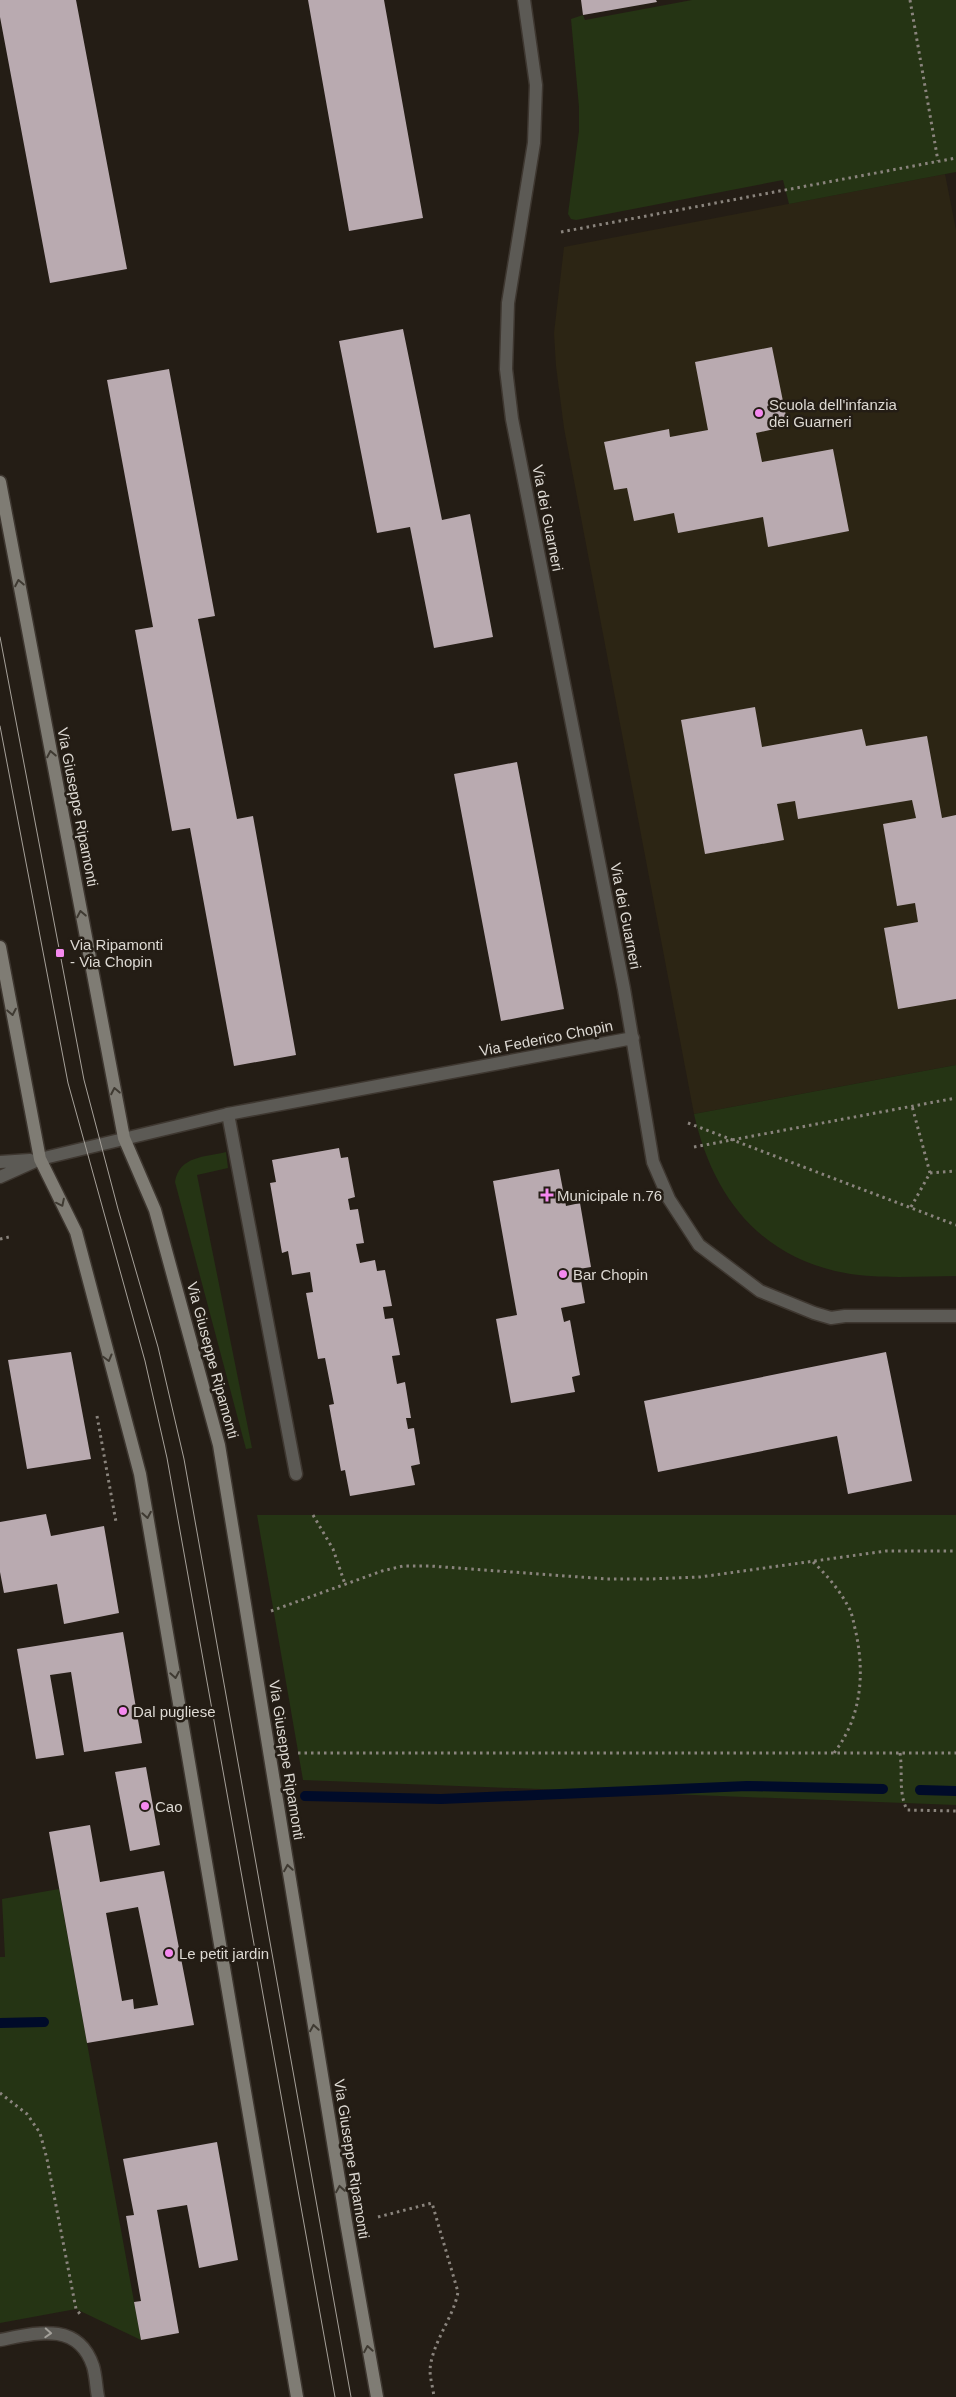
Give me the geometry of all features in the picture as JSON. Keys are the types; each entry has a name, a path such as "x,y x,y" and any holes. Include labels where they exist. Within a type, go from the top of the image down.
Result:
{"street":[{"name":"Via dei Guarneri","path":"524,0 536,85 534,143 508,303 506,369 512,419 633,1038"},
{"name":"Via Giuseppe Ripamonti","path":"0,482 124,1138 155,1210 219,1445 376,2397"},
{"path":"0,947 40,1159 76,1232 140,1474 297,2397"},
{"name":"Via Federico Chopin","path":"124,1138 228,1114 633,1038 653,1162 669,1199 699,1245 760,1291 814,1313 832,1318 846,1316 956,1316"},
{"path":"228,1114 296,1474"},
{"path":"0,1162 40,1159 124,1138"},
{"path":"0,1177 40,1159"},
{"path":"0,2340 44,2332 66,2335 82,2347 92,2366 98,2397"}],"path":[{"path":"910,0 938,161"},
{"path":"561,232 956,158"},
{"path":"694,1147 956,1098"},
{"path":"911,1208 930,1173 912,1106"},
{"path":"688,1123 956,1225"},
{"path":"930,1173 956,1171"},
{"path":"0,1240 9,1237"},
{"path":"96,1410 116,1522"},
{"path":"313,1515 333,1549 345,1584"},
{"path":"270,1611 345,1584 403,1566 430,1566 607,1579 650,1579 700,1577 886,1551 956,1551"},
{"path":"812,1562 837,1588 851,1612 861,1668 859,1697 854,1718 847,1736 834,1753"},
{"path":"298,1753 956,1753"},
{"path":"900,1753 902,1770 901,1796 907,1810 956,1811"},
{"path":"0,2093 27,2114 40,2134 47,2159 76,2309 82,2316"},
{"path":"378,2217 432,2203 458,2292 455,2306 432,2357 430,2372 434,2397"}],"shaded area":[{"path":"945,174 956,230 956,1065 694,1114 564,428 554,333 564,247"}],"green space":[{"path":"692,0 956,0 956,172 789,204 783,180 576,220 571,219 568,214 579,131 579,107 571,19 583,15 585,20"},
{"path":"956,1065 956,1276 895,1277 850,1274 806,1262 781,1249 759,1233 740,1214 725,1192 712,1168 694,1114"},
{"path":"226,1152 228,1168 197,1175 252,1448 246,1449 175,1182 177,1173 187,1162"},
{"path":"257,1515 956,1515 956,1805 303,1780"},
{"path":"59,1889 141,2340 76,2309 0,2323 0,1957 5,1957 2,1899"}],"building":[{"path":"0,0 76,0 127,269 50,283 0,17"},
{"path":"308,0 384,0 423,218 349,231"},
{"path":"581,0 656,0 657,2 583,15"},
{"path":"403,329 442,520 470,514 493,637 434,648 410,527 377,533 339,341"},
{"path":"772,347 788,426 756,433 762,462 833,449 849,531 768,547 763,517 678,533 674,513 634,521 627,488 614,490 604,442 669,429 670,437 708,430 695,362"},
{"path":"169,369 215,616 198,619 237,819 253,816 296,1055 234,1066 190,828 172,831 135,630 153,627 107,380"},
{"path":"755,707 762,747 862,729 866,746 927,736 942,818 956,815 956,999 898,1009 884,928 918,922 915,903 897,906 883,824 916,818 912,800 798,819 795,801 777,804 784,840 705,854 681,720"},
{"path":"517,762 564,1009 501,1021 454,774"},
{"path":"339,1148 341,1158 348,1157 355,1197 348,1199 350,1210 358,1209 364,1243 356,1244 360,1263 375,1260 377,1271 385,1270 392,1306 383,1307 385,1319 393,1318 400,1355 392,1356 397,1384 405,1382 411,1418 406,1418 408,1429 414,1428 420,1464 411,1466 415,1485 350,1496 345,1470 341,1471 329,1405 334,1404 325,1358 318,1359 306,1293 313,1292 310,1272 292,1275 288,1251 282,1253 270,1183 276,1182 272,1160"},
{"path":"559,1169 566,1206 580,1203 591,1267 579,1269 585,1303 561,1308 564,1322 570,1320 580,1375 572,1377 575,1392 511,1403 496,1319 517,1315 493,1181"},
{"path":"71,1352 91,1459 27,1469 8,1360"},
{"path":"886,1352 912,1481 848,1494 837,1436 658,1472 644,1401"},
{"path":"46,1514 51,1536 104,1526 119,1613 64,1624 57,1584 4,1593 0,1572 0,1522"},
{"path":"123,1632 142,1743 84,1752 71,1672 50,1675 64,1755 36,1759 17,1649"},
{"path":"146,1767 160,1845 130,1851 115,1772"},
{"path":"90,1825 100,1882 164,1871 194,2025 87,2043 49,1832","holes":["138,1907 158,2005 134,2009 133,1999 122,2001 106,1913"]},
{"path":"217,2142 238,2260 199,2268 187,2205 157,2210 179,2333 141,2340 134,2302 141,2301 126,2216 134,2215 123,2159"}],"waterway":[{"path":"305,1796 441,1799 747,1786 883,1789"},
{"path":"920,1790 956,1791"},
{"path":"0,2023 44,2022"}],"tram line":[{"path":"0,637 84,1080 118,1209 158,1347 184,1459 351,2397"},
{"path":"0,726 68,1083 145,1361 167,1458 335,2397"}],"place":[{"name":"Scuola dell'infanzia dei Guarneri","path":"759,413"},
{"name":"Via Ripamonti - Via Chopin","path":"60,953"},
{"name":"Municipale n.76","path":"547,1195"},
{"name":"Bar Chopin","path":"563,1274"},
{"name":"Dal pugliese","path":"123,1711"},
{"name":"Cao","path":"145,1806"},
{"name":"Le petit jardin","path":"169,1953"}]}
